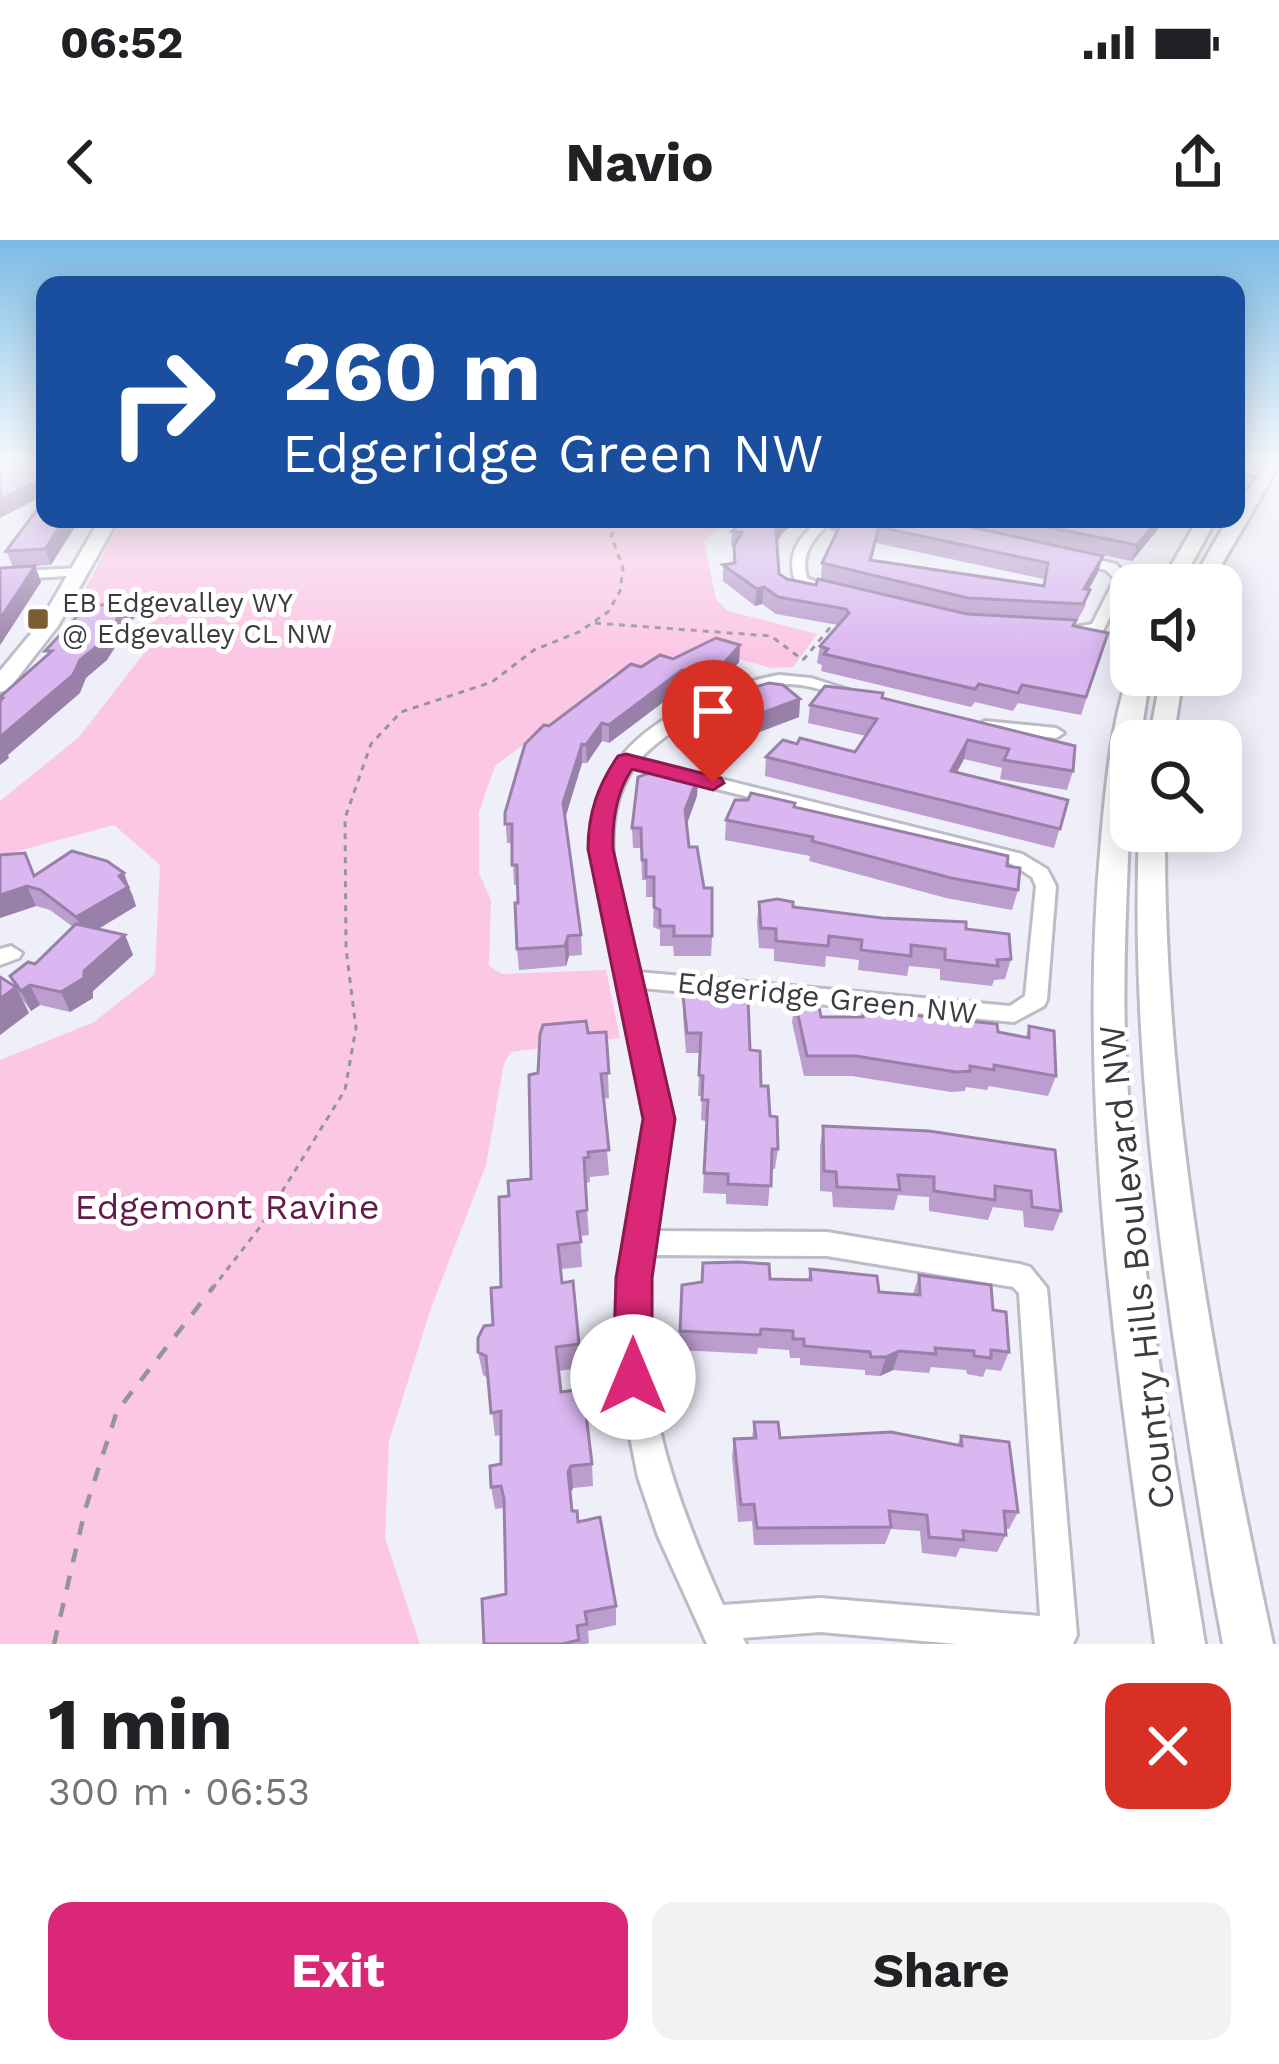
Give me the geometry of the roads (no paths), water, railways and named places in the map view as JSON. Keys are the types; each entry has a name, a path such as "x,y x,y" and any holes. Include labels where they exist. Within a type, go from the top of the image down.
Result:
{"main road":[{"path":"0,685 36,644 104,528"},
{"path":"1182,564 1202,528"},
{"path":"1212,564 1232,528"},
{"name":"Country Hills Boulevard NW","path":"1136,696 1112,837 1107,965 1112,1082 1138,1352 1180,1644"},
{"name":"Country Hills Boulevard NW","path":"1152,852 1153,985 1163,1120 1194,1335 1249,1644"}],"street":[{"path":"818,528 803,542 797,570 809,586 854,598"},
{"path":"1048,629 1083,632 1098,628 1122,578 1111,567 1061,555"},
{"path":"0,580 76,577"},
{"path":"638,1243 827,1244 1019,1276 1034,1288 1059,1635 820,1616 719,1637 654,1477 639,1414 632,1332 638,1243 654,1172 659,1119 601,849 605,800 626,761 648,739 691,711 796,670 868,698"},
{"path":"961,720 1056,734"},
{"name":"Edgeridge Green NW","path":"626,761 1015,858 1034,867 1046,886 1036,1000 1014,1014 630,979"}],"place":[{"name":"EB Edgevalley WY @ Edgevalley CL NW","path":"38,619"}],"park label":[{"name":"Edgemont Ravine","path":"227,1206"}]}
